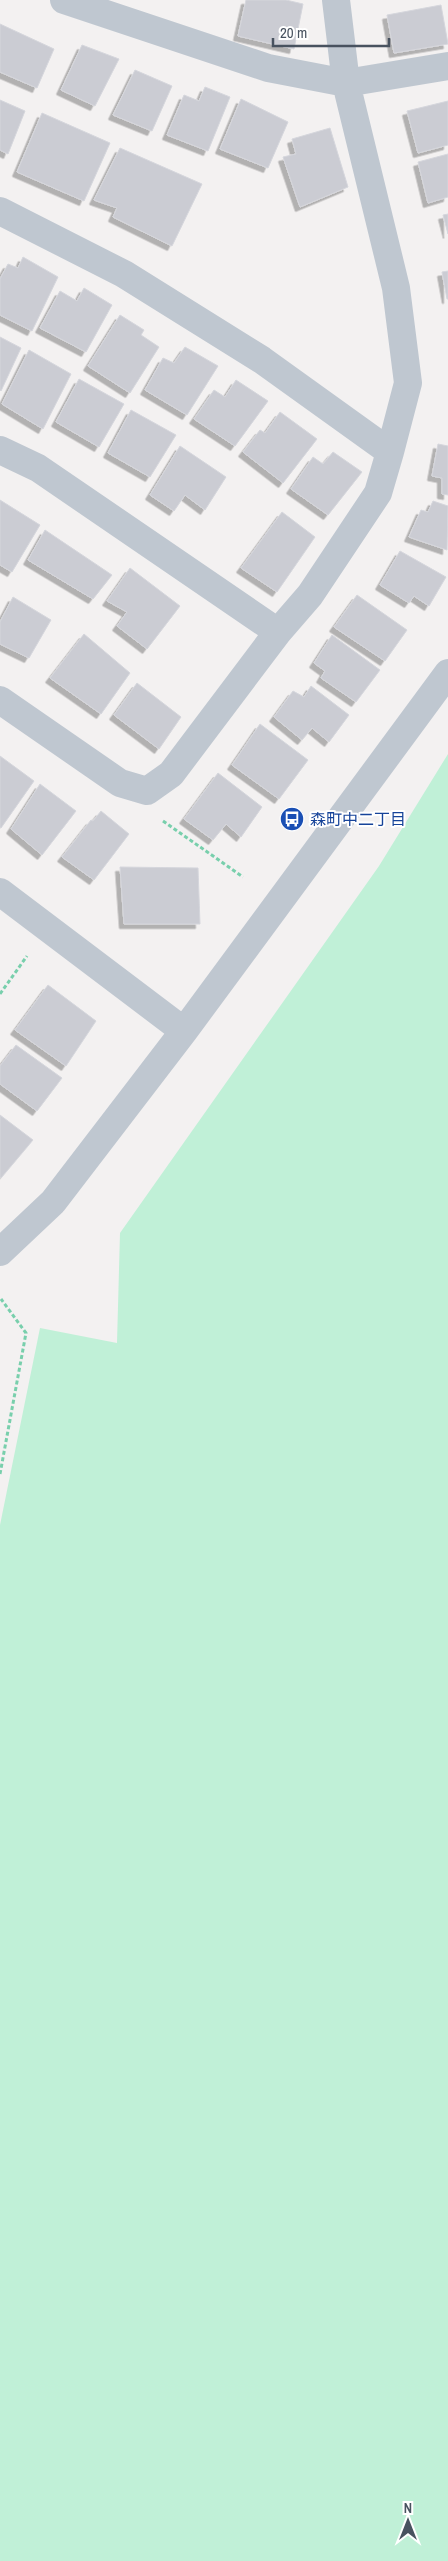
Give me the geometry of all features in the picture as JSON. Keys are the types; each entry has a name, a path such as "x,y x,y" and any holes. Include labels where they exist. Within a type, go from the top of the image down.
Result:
{"street":[{"path":"64,0 268,68 346,83 448,66"},
{"path":"0,700 120,783 147,791 171,774 278,632 310,595 378,493 408,382 396,288 346,83 336,0"},
{"path":"0,211 124,274 262,360 390,452"},
{"path":"0,450 38,468 278,632"},
{"path":"0,1252 53,1202 184,1031 448,673"},
{"path":"0,892 184,1031"}],"path":[{"path":"147,791 156,817 243,877"},
{"path":"0,994 30,951"},
{"path":"0,1474 26,1333 1,1299"}],"green space":[{"path":"448,754 448,2561 0,2561 0,1525 40,1328 117,1343 120,1233 379,866"}],"building":[{"path":"246,0 286,0 303,4 294,49 238,36"},
{"path":"441,5 448,44 394,53 387,15"},
{"path":"0,24 54,49 37,88 0,72"},
{"path":"82,45 119,59 95,106 61,90"},
{"path":"135,70 172,86 152,131 113,115"},
{"path":"205,87 230,97 208,151 167,135 184,95 199,101"},
{"path":"241,99 288,122 268,168 220,149"},
{"path":"0,100 25,111 8,154 0,150"},
{"path":"448,101 448,145 418,153 407,111"},
{"path":"42,113 110,143 84,201 17,172"},
{"path":"330,128 348,187 300,207 283,157 296,154 292,139"},
{"path":"120,148 202,184 172,246 113,217 117,208 94,200"},
{"path":"448,154 448,197 428,203 418,162"},
{"path":"448,214 448,234 443,215"},
{"path":"23,257 58,277 32,331 0,315 0,279 8,264 18,268"},
{"path":"448,271 448,299 447,299 442,272"},
{"path":"84,288 112,305 86,352 40,328 60,291 77,301"},
{"path":"120,315 144,330 141,335 159,347 130,393 88,366"},
{"path":"0,337 21,348 1,391 0,390"},
{"path":"185,347 218,366 187,415 145,390 163,358 174,363"},
{"path":"29,350 71,374 43,429 2,404"},
{"path":"79,379 124,404 99,447 56,422"},
{"path":"236,380 268,401 235,446 194,419 214,390 225,397"},
{"path":"131,410 176,435 150,477 108,453"},
{"path":"280,412 317,439 283,483 243,452 260,430 265,433"},
{"path":"438,444 448,446 448,495 442,494 442,478 432,476"},
{"path":"180,446 226,477 205,510 185,495 174,511 150,495"},
{"path":"333,452 362,472 328,515 291,489 313,457 323,464"},
{"path":"0,500 40,525 12,572 0,565"},
{"path":"433,501 448,506 447,550 409,537 421,510 428,512"},
{"path":"282,512 315,537 277,592 241,568"},
{"path":"45,530 112,575 93,599 28,560"},
{"path":"400,551 446,577 429,606 414,596 409,603 380,585"},
{"path":"130,568 180,606 147,649 117,626 127,612 107,601"},
{"path":"357,595 407,630 385,661 334,627"},
{"path":"13,597 51,620 29,658 0,644 0,622"},
{"path":"84,634 130,673 101,714 50,678"},
{"path":"332,635 380,670 356,702 321,678 325,671 314,663"},
{"path":"137,683 181,717 159,749 114,715"},
{"path":"311,686 349,715 329,742 312,728 302,740 274,717 293,691 304,697"},
{"path":"260,724 308,760 279,799 232,765"},
{"path":"0,756 34,781 1,828 0,827"},
{"path":"218,773 262,807 241,837 226,824 213,840 184,819"},
{"path":"40,784 76,811 42,855 11,829"},
{"path":"101,811 129,834 94,880 62,857 91,820 93,821"},
{"path":"120,867 198,868 200,924 124,924"},
{"path":"48,985 96,1021 66,1066 15,1030"},
{"path":"16,1045 62,1078 37,1111 0,1084 0,1066"},
{"path":"0,1115 33,1140 1,1178 0,1177"}],"place":[{"name":"森町中二丁目","path":"292,819"}]}
